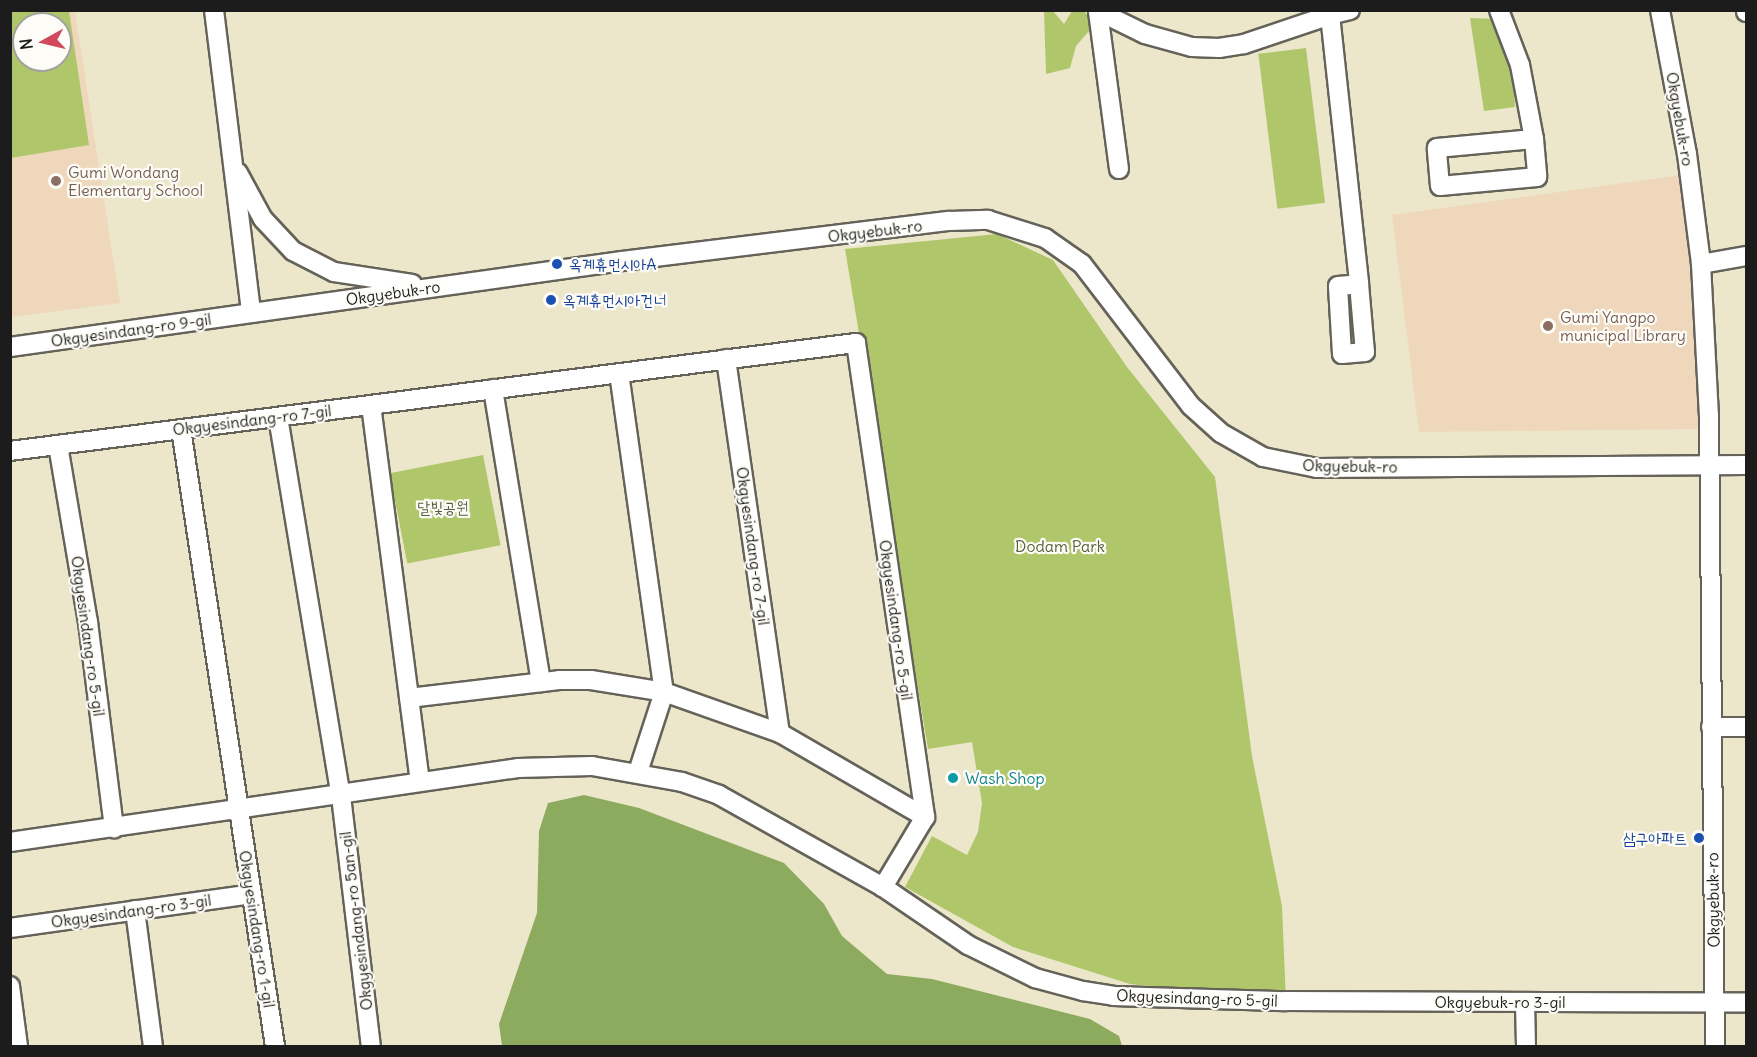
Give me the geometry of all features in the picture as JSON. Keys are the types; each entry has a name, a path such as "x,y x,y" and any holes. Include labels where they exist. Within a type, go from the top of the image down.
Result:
{"street":[{"path":"214,10 251,313"},
{"path":"1098,11 1144,34 1192,47 1219,48 1244,44 1350,10"},
{"path":"1499,10 1520,65 1534,139 1537,177 1440,186 1437,148 1534,139"},
{"name":"Okgyebuk-ro","path":"1660,10 1687,154 1701,264 1708,465 1715,1047"},
{"path":"1098,11 1119,169"},
{"path":"1330,15 1359,284"},
{"path":"230,142 241,182 263,219 293,251 334,272 354,277 439,287"},
{"name":"Okgyebuk-ro","path":"251,313 950,221 988,220 1045,237 1082,264 1191,406 1221,434 1263,457 1317,468 1708,465"},
{"path":"1701,264 1746,255"},
{"name":"Okgyesindang-ro 9-gil","path":"10,347 251,313"},
{"name":"Okgyesindang-ro 7-gil","path":"10,451 856,343"},
{"name":"Okgyesindang-ro 5-gil","path":"856,343 925,818"},
{"name":"Okgyesindang-ro 7-gil","path":"726,359 780,734"},
{"path":"619,373 664,692 638,772"},
{"path":"493,389 541,682"},
{"path":"371,405 420,782"},
{"path":"278,417 341,796"},
{"path":"181,429 239,811"},
{"name":"Okgyesindang-ro 5-gil","path":"58,445 88,622 114,828"},
{"path":"1708,465 1746,465"},
{"path":"409,698 541,682 591,680 664,692 780,734 925,818 883,887"},
{"path":"1711,727 1746,727"},
{"name":"Okgyesindang-ro 5-gil","path":"10,842 239,811 420,782 560,766 638,772 719,795 883,887 968,945 1055,984 1113,996 1286,1000"},
{"name":"Okgyesindang-ro 5an-gil","path":"341,796 371,1047"},
{"name":"Okgyesindang-ro 1-gil","path":"239,811 275,1047"},
{"name":"Okgyesindang-ro 3-gil","path":"10,928 252,894"},
{"path":"135,910 153,1047"},
{"path":"10,986 18,1047"},
{"name":"Okgyebuk-ro 3-gil","path":"1286,1000 1746,1003"},
{"path":"1525,1002 1526,1047"}],"shaded area":[{"name":"Gumi Wondang Elementary School","path":"10,11 75,11 120,303 11,317"},
{"path":"1682,175 1703,429 1419,432 1392,215"}],"green space":[{"path":"11,10 69,11 12,12 12,72 72,72 72,31 89,145 11,158"},
{"path":"1044,11 1053,11 1064,24 1072,11 1084,11 1095,24 1076,46 1070,68 1046,74"},
{"path":"1470,18 1497,19 1513,69 1515,107 1484,111"},
{"path":"1306,48 1325,203 1277,209 1258,54"},
{"name":"Dodam Park","path":"997,234 1053,260 1127,367 1215,477 1252,756 1282,906 1286,1001 1130,984 1013,947 905,887 932,836 967,855 978,832 982,803 972,742 928,749 845,249"},
{"name":"달빛공원","path":"483,455 501,545 407,563 390,473"},
{"path":"584,795 639,808 784,863 824,904 842,936 887,974 932,979 1090,1019 1119,1036 1122,1046 502,1046 499,1024 537,913 539,831 548,803"}],"place":[{"name":"Gumi Wondang Elementary School","path":"56,181"},
{"name":"옥계휴먼시아A","path":"557,264"},
{"name":"옥계휴먼시아건너","path":"551,300"},
{"name":"Gumi Yangpo municipal Library","path":"1548,326"},
{"name":"Wash Shop","path":"953,778"},
{"name":"삼구아파트","path":"1699,838"}]}
